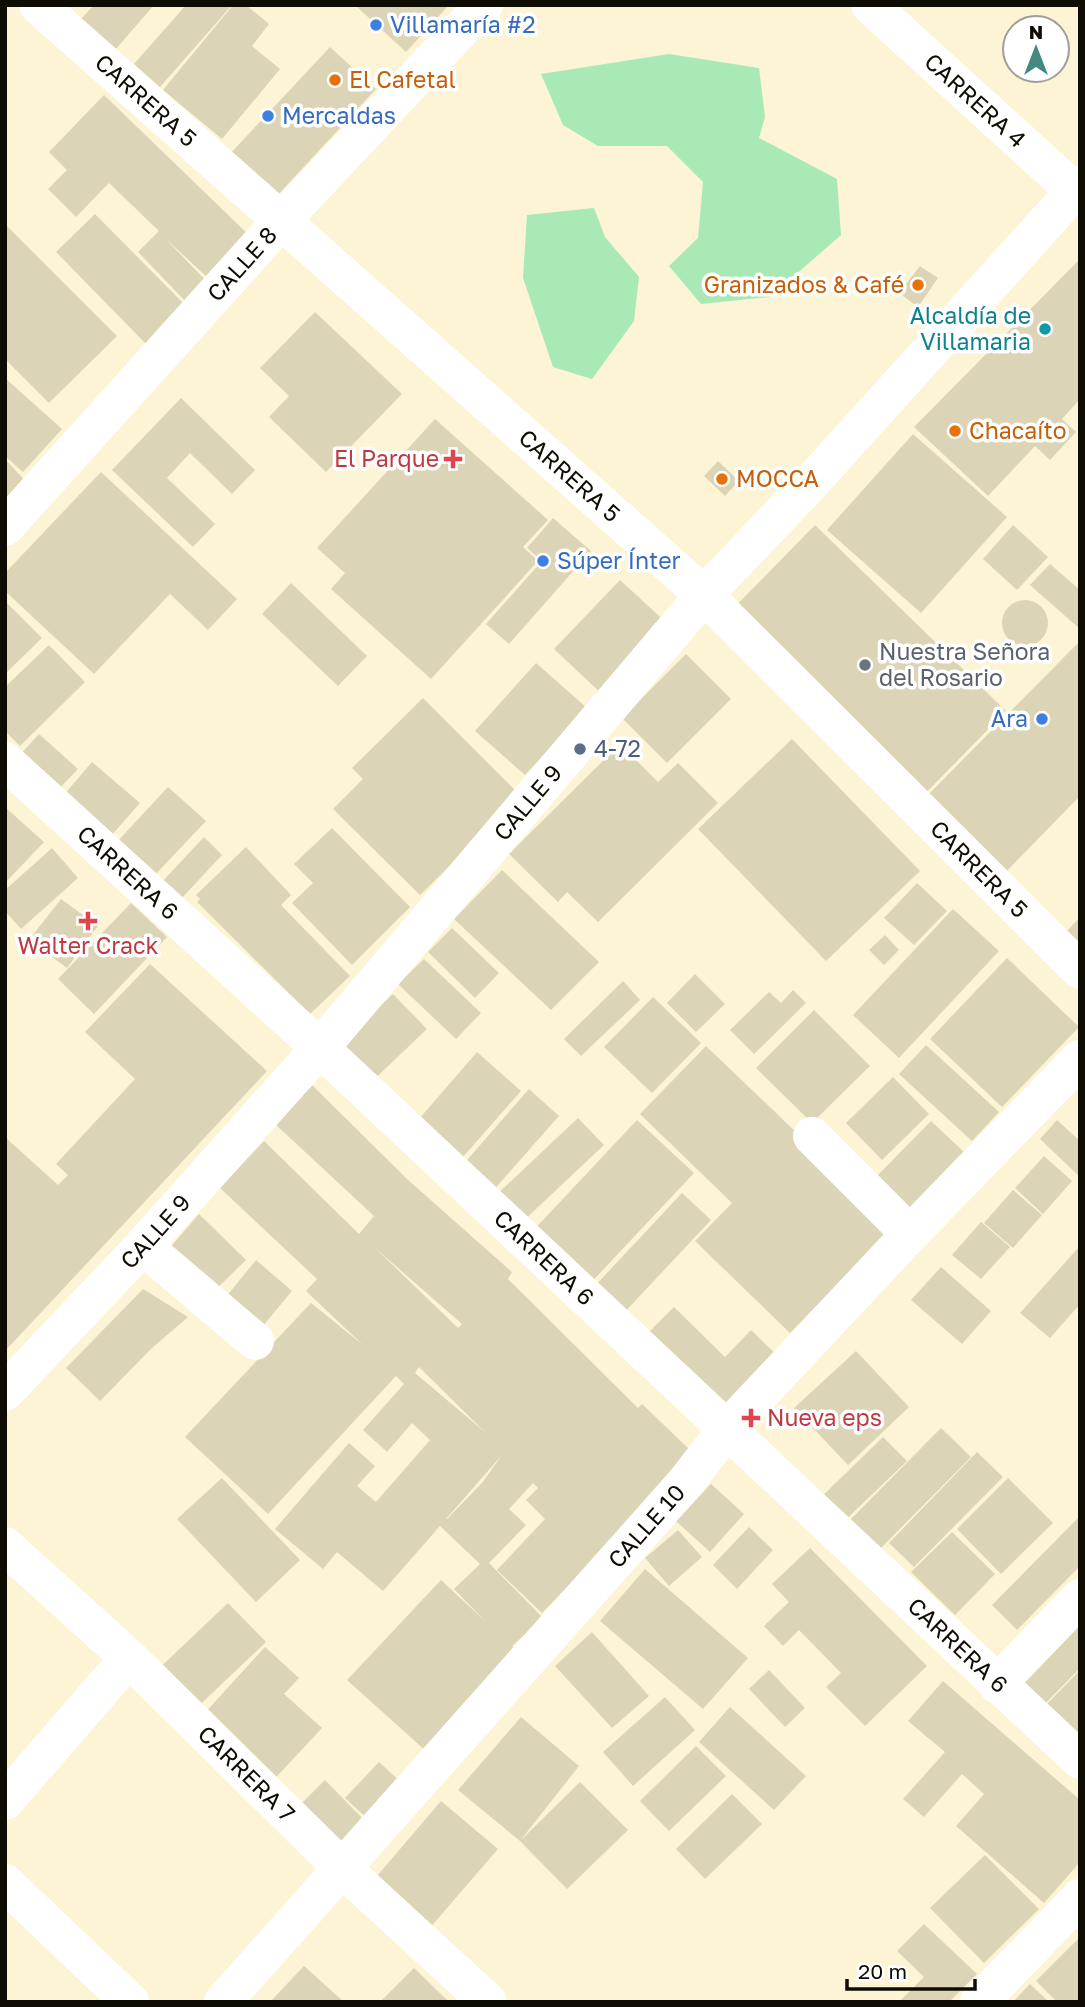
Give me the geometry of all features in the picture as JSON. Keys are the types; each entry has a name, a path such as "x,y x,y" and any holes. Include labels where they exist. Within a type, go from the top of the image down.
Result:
{"street":[{"name":"CARRERA 5","path":"38,5 704,595 1080,970"},
{"name":"CALLE 8","path":"5,527 282,220 484,5"},
{"name":"CARRERA 4","path":"870,5 1078,191"},
{"name":"CALLE 9","path":"5,1392 143,1246 320,1048 704,595 807,487 1078,191"},
{"name":"CARRERA 6","path":"5,761 320,1048 1080,1760"},
{"name":"CALLE 10","path":"223,2002 686,1482 727,1429 910,1234 1080,1059"},
{"path":"812,1136 910,1234"},
{"path":"143,1246 255,1342"},
{"name":"CARRERA 7","path":"5,1546 129,1658 343,1869 488,2002"},
{"path":"997,1684 1080,1598"},
{"path":"5,1801 129,1658"},
{"path":"5,1883 130,2002"},
{"path":"979,2002 1080,1898"}],"green space":[{"path":"669,54 759,68 765,117 759,138 837,179 841,235 770,297 701,304 669,266 698,238 703,182 667,146 598,146 563,125 541,74"},
{"path":"594,208 605,237 639,277 634,321 592,379 553,367 523,278 527,215"}],"building":[{"path":"94,5 154,5 115,50 81,19"},
{"path":"186,5 232,5 160,87 134,64"},
{"path":"233,5 246,5 269,24 252,46 280,69 222,139 163,90"},
{"path":"355,5 449,5 406,52"},
{"path":"330,47 376,89 274,199 228,156"},
{"path":"104,95 252,238 210,280 165,238 211,286 190,306 138,252 159,231 109,183 76,217 48,189 67,170 49,152"},
{"path":"95,214 187,307 147,345 56,252"},
{"path":"5,224 117,336 49,403 5,359"},
{"name":"Alcaldía de Villamaria","path":"1080,259 1080,399 1062,419 1076,432 1050,460 1035,446 988,496 914,427"},
{"path":"920,266 938,278 918,307 899,293"},
{"path":"315,312 402,394 326,472 269,417 289,396 260,368"},
{"path":"5,378 62,429 23,472 5,456"},
{"path":"181,398 255,470 232,494 190,453 167,478 215,524 193,547 112,470"},
{"path":"435,419 548,520 523,547 538,561 431,679 331,589 345,573 317,548"},
{"path":"913,434 1007,517 921,613 827,530"},
{"path":"5,459 29,485 5,507"},
{"path":"718,461 739,481 725,496 704,476"},
{"path":"101,472 237,599 208,630 170,594 94,674 5,591 5,573"},
{"path":"553,518 591,551 509,644 486,624 542,561 527,548"},
{"name":"Nuestra Señora del Rosario","path":"815,525 1006,711 914,805 723,619"},
{"path":"1013,525 1048,557 1017,590 983,559"},
{"path":"1050,564 1080,590 1080,629 1030,585"},
{"path":"620,580 670,626 604,696 554,649"},
{"path":"291,583 367,656 338,686 262,614"},
{"path":"1025,600 1041,607 1048,623 1041,639 1025,646 1009,639 1002,623 1009,607"},
{"path":"5,601 42,638 5,674"},
{"name":"Ara","path":"1080,641 1080,796 1001,877 922,801"},
{"path":"49,645 85,682 20,746 5,731 5,687"},
{"path":"686,654 731,699 667,763 622,718"},
{"path":"536,663 587,708 525,775 475,731"},
{"path":"423,698 521,796 420,895 333,809 363,779 352,768"},
{"path":"39,734 78,769 56,792 17,758"},
{"path":"792,739 920,871 826,961 698,829"},
{"path":"620,744 658,782 678,763 718,803 598,922 567,892 558,902 509,854"},
{"path":"92,762 140,803 103,845 56,804"},
{"path":"168,787 206,821 152,878 114,845"},
{"path":"5,807 44,842 5,883"},
{"path":"332,828 410,907 352,965 292,903 313,883 294,864"},
{"path":"204,837 222,855 180,900 161,883"},
{"path":"246,847 291,895 281,905 350,976 310,1014 197,902 200,899 196,895"},
{"path":"52,848 78,878 21,929 5,911 5,890"},
{"path":"502,870 599,962 551,1010 454,919"},
{"path":"917,883 947,911 914,945 884,918"},
{"path":"61,899 98,926 67,968 29,940"},
{"path":"131,903 167,937 94,1014 58,979"},
{"path":"953,909 999,951 899,1058 853,1015"},
{"path":"1080,917 1080,943 1067,931"},
{"path":"452,928 499,973 475,998 428,952"},
{"path":"885,935 899,950 884,965 869,950"},
{"path":"1007,958 1079,1027 1002,1107 930,1039"},
{"path":"424,959 481,1013 456,1039 398,984"},
{"path":"150,964 267,1071 5,1351 5,1137 58,1185 68,1175 56,1164 135,1079 85,1032"},
{"path":"695,974 725,1004 696,1032 667,1003"},
{"path":"623,981 640,1000 581,1056 564,1039"},
{"path":"793,990 806,1003 754,1054 730,1030 769,992 781,1003"},
{"path":"393,994 427,1029 366,1087 332,1052"},
{"path":"653,997 701,1043 652,1093 604,1047"},
{"path":"814,1010 870,1066 812,1123 756,1068"},
{"path":"926,1045 999,1112 972,1141 899,1074"},
{"path":"706,1046 894,1226 790,1333 695,1241 732,1203 640,1114"},
{"path":"477,1052 521,1091 456,1165 412,1127"},
{"path":"893,1077 929,1114 882,1160 846,1123"},
{"path":"311,1084 407,1179 512,1272 508,1279 638,1408 642,1404 689,1449 621,1531 542,1613 497,1570 545,1519 526,1500 538,1488 533,1483 509,1509 526,1525 489,1563 543,1618 512,1646 519,1653 427,1752 347,1680 441,1580 485,1621 454,1589 480,1564 440,1526 383,1591 337,1552 323,1569 275,1529 349,1443 375,1466 357,1486 376,1502 430,1440 412,1423 387,1452 363,1430 404,1384 396,1376 268,1514 185,1437 311,1303 363,1345 306,1291 317,1279 220,1188 264,1141 359,1234 374,1216 275,1124","holes":["374,1247 462,1324 458,1328","419,1367 486,1433 415,1373","502,1455 482,1483 446,1519"]},
{"path":"529,1089 559,1116 491,1193 461,1167"},
{"path":"578,1118 604,1145 519,1225 493,1198"},
{"path":"637,1120 694,1173 585,1289 528,1236"},
{"path":"1057,1120 1080,1141 1080,1177 1040,1139"},
{"path":"931,1121 964,1152 908,1210 875,1178"},
{"path":"1044,1156 1072,1181 1043,1214 1015,1188"},
{"path":"1013,1190 1042,1215 1013,1248 984,1223"},
{"path":"682,1193 711,1220 621,1316 592,1289"},
{"path":"199,1214 246,1260 209,1296 168,1250"},
{"path":"981,1222 1010,1247 981,1279 952,1255"},
{"path":"1078,1248 1080,1304 1050,1338 1020,1313"},
{"path":"256,1260 292,1291 257,1333 221,1303"},
{"path":"941,1267 991,1311 962,1344 911,1300"},
{"path":"143,1289 188,1317 151,1349 100,1401 66,1368"},
{"path":"674,1307 725,1357 751,1330 781,1359 720,1421 639,1342"},
{"path":"856,1351 909,1407 848,1465 794,1408"},
{"path":"941,1428 971,1457 878,1551 848,1522"},
{"path":"883,1437 907,1461 836,1529 813,1505"},
{"path":"977,1452 1003,1477 914,1567 889,1543"},
{"path":"222,1478 300,1560 256,1602 177,1519"},
{"path":"1008,1478 1053,1523 1001,1574 957,1529"},
{"path":"711,1484 744,1514 710,1552 676,1521"},
{"path":"1080,1516 1080,1566 1017,1630 992,1605"},
{"path":"749,1527 773,1550 737,1589 713,1565"},
{"path":"678,1530 702,1557 669,1586 645,1558"},
{"path":"952,1532 995,1574 955,1615 911,1572"},
{"path":"810,1548 927,1666 865,1726 826,1687 841,1673 799,1630 783,1646 764,1626 789,1602 772,1584"},
{"path":"645,1569 748,1658 703,1709 600,1621"},
{"path":"228,1603 266,1642 188,1716 150,1677"},
{"path":"1080,1619 1080,1668 1033,1716 1008,1692"},
{"path":"592,1632 649,1696 612,1728 555,1666"},
{"path":"265,1647 299,1678 284,1694 322,1728 266,1788 202,1716"},
{"path":"769,1670 805,1708 785,1727 749,1689"},
{"path":"1080,1670 1080,1739 1044,1707"},
{"path":"943,1681 1080,1800 1080,1862 1044,1903 956,1826 984,1794 962,1774 924,1817 903,1799 945,1752 908,1721"},
{"path":"665,1697 695,1730 633,1786 603,1752"},
{"path":"730,1707 806,1776 774,1810 699,1742"},
{"path":"521,1717 579,1766 520,1841 458,1790"},
{"path":"696,1746 726,1776 669,1831 640,1801"},
{"path":"379,1762 405,1786 371,1822 345,1798"},
{"path":"325,1780 365,1821 333,1852 293,1812"},
{"path":"580,1782 628,1830 567,1889 520,1841"},
{"path":"732,1794 762,1824 705,1879 676,1849"},
{"path":"441,1801 498,1849 422,1937 366,1889"},
{"path":"985,1855 1039,1909 984,1963 930,1908"},
{"path":"924,1924 977,1974 949,2002 899,2002 924,1977 897,1951"},
{"path":"1080,1937 1080,2002 1057,2002 1036,1981"},
{"path":"304,1966 344,2002 270,2002"},
{"path":"414,1968 449,2002 380,2002"},
{"path":"1030,1984 1049,2002 1013,2002"}],"place":[{"name":"Villamaría #2","path":"376,25"},
{"name":"El Cafetal","path":"335,80"},
{"name":"Mercaldas","path":"268,116"},
{"name":"Granizados & Café","path":"918,285"},
{"name":"Alcaldía de Villamaria","path":"1045,329"},
{"name":"Chacaíto","path":"955,431"},
{"name":"El Parque","path":"453,459"},
{"name":"MOCCA","path":"722,479"},
{"name":"Súper Ínter","path":"543,561"},
{"name":"Nuestra Señora del Rosario","path":"865,665"},
{"name":"Ara","path":"1042,719"},
{"name":"4-72","path":"580,749"},
{"name":"Walter Crack","path":"88,921"},
{"name":"Nueva eps","path":"751,1418"}]}
